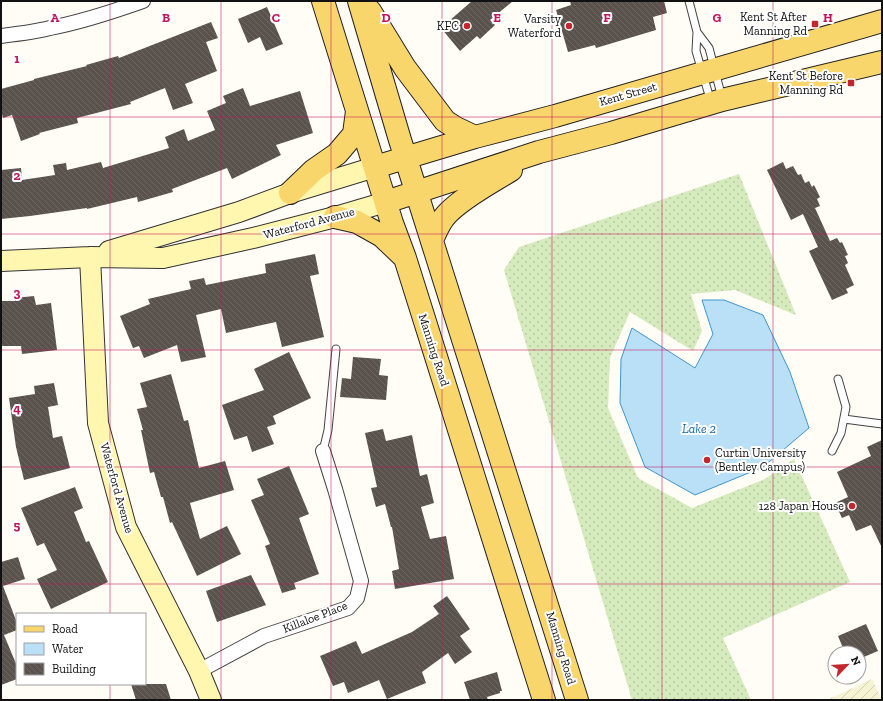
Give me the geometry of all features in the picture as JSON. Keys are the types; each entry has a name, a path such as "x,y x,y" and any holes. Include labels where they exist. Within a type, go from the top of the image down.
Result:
{"main road":[{"name":"Manning Road","path":"322,1 405,258 544,700"},
{"name":"Manning Road","path":"360,1 406,158 577,700"},
{"path":"364,1 405,68 445,121 474,137"},
{"name":"Kent Street","path":"375,167 474,137 555,116 882,21"},
{"path":"386,202 539,152 611,134 717,102 882,62"},
{"path":"290,193 314,170 337,154 354,134 357,109"},
{"path":"432,240 447,214 463,200 539,152"},
{"path":"336,217 357,222 382,236 405,258"}],"street":[{"path":"1,36 75,23 143,1"},
{"name":"Waterford Avenue","path":"90,257 239,212 290,193 375,167"},
{"name":"Waterford Avenue","path":"1,261 90,257 163,258 253,238 336,217 386,202"},
{"name":"Waterford Avenue","path":"90,257 98,423 124,520 126,527 199,671 211,700"},
{"name":"Killaloe Place","path":"199,671 264,636 348,608 357,598 361,582 323,451"}],"lane":[{"path":"689,1 697,32 696,51 708,71 717,102"},
{"path":"697,32 709,48 708,71 717,102"},
{"path":"323,451 328,430 336,349"},
{"path":"832,451 841,433 846,407 838,379"},
{"path":"844,419 882,424"}],"shaded area":[{"path":"872,679 882,700 829,700 859,685 867,685 867,681"}],"green space":[{"path":"739,174 796,315 735,290 691,294 702,331 693,351 630,312 610,358 608,408 638,478 692,508 765,479 794,459 850,582 723,638 751,700 632,700 504,270 519,247"}],"water":[{"name":"Lake 2","path":"702,300 724,300 763,315 790,372 809,428 763,467 695,495 645,467 620,403 621,359 632,328 695,368 713,334"}],"building":[{"name":"KFC","path":"472,1 513,1 490,20 495,25 480,39 477,36 460,51 441,28"},
{"path":"570,1 664,1 667,13 653,17 656,30 596,48 595,45 568,52 556,10 571,5"},
{"path":"267,7 283,44 266,51 260,37 248,43 238,19"},
{"path":"211,22 218,38 206,42 217,71 185,84 193,103 173,110 165,88 130,102 131,104 77,118 78,123 39,133 40,134 21,141 12,115 3,118 1,110 1,89 87,66 86,65 118,56 119,58"},
{"path":"243,88 250,106 300,91 313,133 276,145 281,155 232,179 227,168 172,189 173,192 138,202 137,197 87,209 1,219 1,170 21,168 22,180 55,175 53,165 66,163 67,170 101,162 103,168 169,148 165,137 184,129 188,141 215,130 207,111 226,103 223,96"},
{"path":"783,162 786,169 793,166 798,175 801,174 805,183 809,181 812,187 814,185 820,197 817,199 820,206 815,208 830,241 837,238 840,243 842,242 848,255 845,256 848,263 845,265 854,285 846,289 848,293 832,300 809,251 818,247 803,214 791,220 767,170"},
{"path":"315,254 319,274 310,276 324,337 282,347 276,322 226,333 221,309 196,315 206,357 181,362 177,345 144,358 139,346 133,348 120,316 150,304 148,299 191,289 189,281 204,278 206,285 266,273 265,264"},
{"path":"34,296 36,305 51,303 57,350 22,354 21,346 1,346 1,301 15,301 15,298"},
{"path":"289,352 311,398 273,416 276,424 267,427 274,444 252,452 247,436 234,440 222,405 264,390 254,369"},
{"path":"353,357 381,359 379,375 388,376 386,400 340,397 342,378 351,379"},
{"path":"171,374 184,421 188,420 199,468 225,461 234,490 190,503 200,539 227,526 241,554 197,576 172,522 170,523 154,472 150,473 141,430 143,430 137,409 147,407 140,383"},
{"path":"54,383 58,405 48,407 53,438 62,436 70,468 24,480 16,447 9,398 35,394 34,386"},
{"path":"383,429 386,441 412,435 420,476 427,474 434,503 421,507 430,539 446,536 454,579 395,589 392,571 399,569 392,527 385,504 376,507 371,488 377,487 365,433"},
{"path":"882,440 882,548 871,525 856,531 849,515 842,518 835,503 848,497 837,472 871,456 867,447"},
{"path":"289,466 309,514 299,518 319,574 294,583 296,589 282,593 265,546 270,544 251,500 264,495 257,479"},
{"path":"75,487 83,508 74,512 86,542 89,541 108,582 51,609 37,579 57,570 44,543 37,546 21,508"},
{"path":"18,557 25,579 3,586 16,620 16,630 4,635 16,664 16,679 1,685 1,562"},
{"path":"251,575 266,605 217,622 206,591"},
{"path":"447,596 470,629 460,636 472,652 455,664 448,653 422,672 426,683 387,699 379,680 348,693 344,682 333,686 320,656 356,641 362,654 412,632 439,614 433,606"},
{"path":"866,624 878,651 867,656 867,645 842,645 838,636"},
{"path":"497,672 502,691 487,697 488,700 470,700 464,682"},
{"path":"166,684 171,700 136,700 131,685"}],"place":[{"name":"Kent St After Manning Rd","path":"815,24"},
{"name":"KFC","path":"467,26"},
{"name":"Varsity Waterford","path":"569,26"},
{"name":"Kent St Before Manning Rd","path":"851,83"},
{"name":"Curtin University (Bentley Campus)","path":"707,460"},
{"name":"128 Japan House","path":"852,506"}]}
